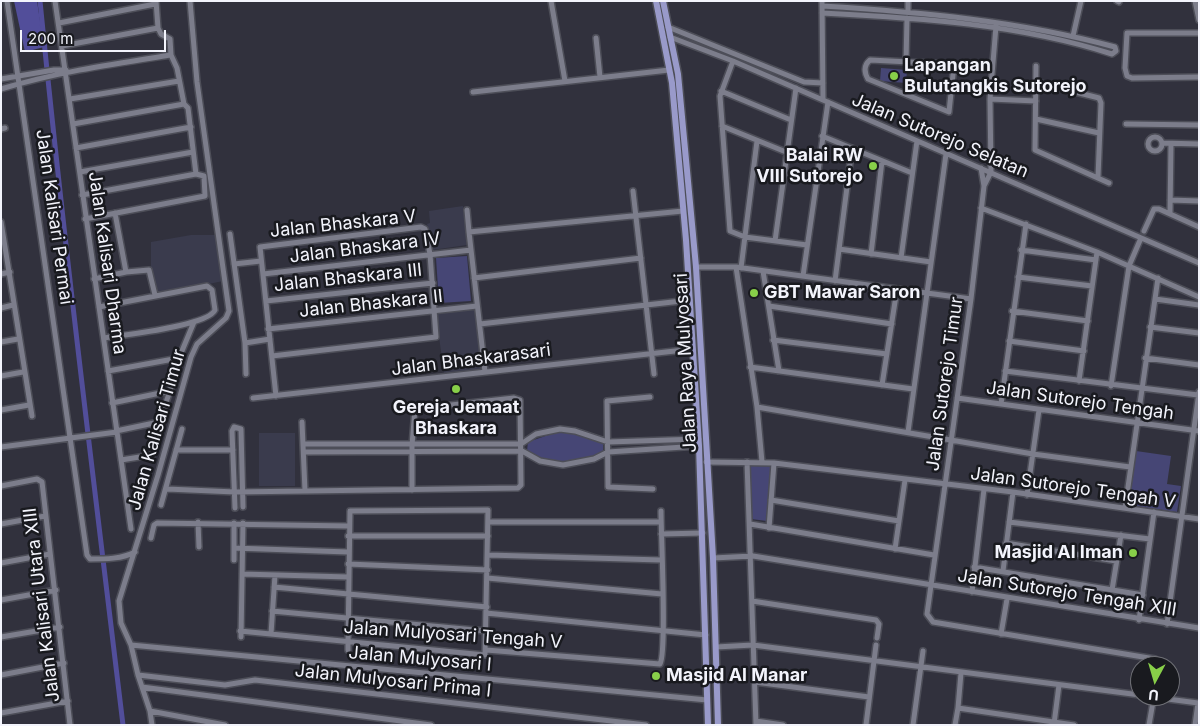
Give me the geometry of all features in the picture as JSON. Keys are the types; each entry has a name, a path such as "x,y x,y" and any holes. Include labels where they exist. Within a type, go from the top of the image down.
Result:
{"main road":[{"name":"Jalan Raya Mulyosari","path":"656,1 669,70 684,173"},
{"name":"Jalan Raya Mulyosari","path":"663,1 678,74 684,173 683,211 690,300 695,318 713,558 718,725"},
{"name":"Jalan Raya Mulyosari","path":"684,185 696,267 693,349 703,533 708,725"},
{"path":"703,546 712,546"},
{"path":"707,683 718,682"},
{"path":"707,691 718,691"}],"street":[{"name":"Jalan Kalisari Permai","path":"7,1 21,82 72,436 87,555 90,559 99,559 127,556 135,552"},
{"name":"Jalan Kalisari Dharma","path":"56,1 67,72 85,219 131,529"},
{"name":"Jalan Kalisari Timur","path":"152,725 150,711 138,675 131,645 121,623 119,605 191,357 197,344 226,318 230,311 197,82 190,1"},
{"path":"551,1 564,81"},
{"path":"908,1 908,11"},
{"path":"1073,36 1081,1"},
{"path":"1195,1 1199,20"},
{"path":"59,23 156,3 158,28 169,38 171,43 171,55 177,68 184,104 188,108 196,174"},
{"path":"803,276 826,101 823,83 822,13 822,3 908,11 1073,36 1115,47 1116,51 1112,54 1076,42 996,25 822,13"},
{"path":"906,62 907,18"},
{"path":"991,172 990,99 996,25"},
{"path":"668,27 804,82 823,83"},
{"path":"62,46 158,28"},
{"path":"1199,33 1127,33 1124,68 1127,76 1132,78 1199,77"},
{"name":"Jalan Sutorejo Selatan","path":"670,37 733,61 1199,262"},
{"path":"596,38 600,77"},
{"path":"1,79 28,74 67,72 171,55"},
{"path":"954,65 951,110 946,112 868,79 865,75 865,68 870,60 969,65"},
{"path":"733,61 721,91 730,231 745,236 807,245"},
{"path":"1036,66 1036,152 1109,183"},
{"path":"473,92 669,70"},
{"path":"1,89 54,72"},
{"path":"70,99 179,81"},
{"path":"1036,82 1099,98 1101,103 1098,177"},
{"path":"775,241 796,88"},
{"path":"721,91 791,120"},
{"path":"990,99 1036,101"},
{"path":"73,124 184,104"},
{"path":"1036,119 1099,133"},
{"path":"1126,124 1199,125"},
{"path":"1156,124 1155,136 1148,142 1150,149 1160,150 1163,143"},
{"path":"722,126 786,152"},
{"path":"76,148 191,127"},
{"path":"822,136 912,172"},
{"path":"1155,136 1161,139 1163,143 1199,144"},
{"path":"757,141 745,236 738,267 757,408 762,462"},
{"path":"901,258 917,141"},
{"path":"1170,214 1171,144"},
{"path":"835,281 852,148"},
{"path":"80,172 193,152"},
{"path":"908,432 946,154"},
{"path":"871,254 882,161"},
{"name":"Jalan Sutorejo Timur","path":"981,168 984,186 971,299 926,612 930,620 1001,634"},
{"name":"Jalan Sutorejo Timur","path":"984,186 991,172"},
{"path":"82,195 196,174 204,176 206,193 203,197 85,219"},
{"path":"633,191 654,374"},
{"path":"1170,200 1199,201"},
{"path":"981,208 1096,252 1199,297"},
{"path":"1144,231 1154,209 1159,209 1199,227"},
{"path":"467,210 485,372"},
{"path":"469,232 636,214 683,211"},
{"path":"115,213 126,272"},
{"path":"1,222 10,272 23,372 32,416"},
{"path":"1001,404 1012,311 1026,224"},
{"name":"Jalan Bhaskara V","path":"261,261 260,249 262,246 421,227 426,230 430,254"},
{"path":"230,234 245,343 246,374"},
{"path":"1111,386 1129,266 1141,238"},
{"name":"Jalan Bhaskara IV","path":"263,274 471,250"},
{"path":"838,250 930,262"},
{"path":"1021,250 1096,260"},
{"path":"1079,381 1096,252"},
{"path":"272,356 433,338 438,334 430,254"},
{"path":"474,278 640,258"},
{"path":"234,264 261,261 276,396"},
{"path":"696,267 738,267 971,299"},
{"path":"94,279 126,272 149,270 155,295"},
{"path":"763,271 779,371"},
{"path":"1,274 10,272"},
{"path":"1018,277 1092,286"},
{"path":"1126,508 1145,358 1158,278"},
{"name":"Jalan Bhaskara III","path":"266,301 433,283"},
{"path":"99,307 155,295 210,287 214,312 194,322 104,338"},
{"path":"882,385 897,289"},
{"path":"1155,299 1199,305"},
{"path":"480,324 690,300"},
{"path":"1,308 13,305"},
{"name":"Jalan Bhaskara II","path":"268,329 477,306"},
{"path":"769,306 892,324"},
{"path":"1012,311 1088,321"},
{"path":"1,447 72,436 109,433 159,422 179,358 194,322"},
{"path":"1150,327 1199,333"},
{"path":"1,342 18,339"},
{"path":"245,343 270,339"},
{"path":"773,340 887,354"},
{"path":"1009,341 1084,351"},
{"name":"Jalan Bhaskarasari","path":"253,398 693,349"},
{"path":"108,370 179,358"},
{"path":"1145,358 1199,365"},
{"path":"750,367 913,389"},
{"path":"1,376 23,372"},
{"path":"1004,372 1141,390 1199,394 1196,431 1181,517 1167,624"},
{"path":"112,403 170,391"},
{"path":"650,397 607,400 608,488 652,490"},
{"name":"Jalan Sutorejo Tengah","path":"957,398 1196,431"},
{"path":"166,489 235,492 243,491 412,490 518,488 521,485 522,451 521,404 518,399 416,409 413,413 412,490"},
{"path":"1,410 29,405"},
{"path":"757,408 1033,454 1130,467"},
{"path":"1027,495 1039,410"},
{"path":"302,422 305,491"},
{"path":"235,508 232,429 240,428 243,508"},
{"path":"162,505 182,429"},
{"path":"303,444 522,444 536,434 560,429 582,432 608,442 699,443"},
{"path":"643,442 644,450"},
{"path":"304,452 522,451 540,461 563,465 594,459 608,452 644,450 699,443"},
{"path":"176,450 233,450"},
{"path":"120,460 152,455"},
{"name":"Jalan Sutorejo Tengah V","path":"706,462 774,463 984,490 1013,492 1199,519"},
{"path":"747,462 756,723 784,725"},
{"path":"769,528 774,463"},
{"name":"Jalan Kalisari Utara XIII","path":"1,486 37,478 42,482 56,590 70,725"},
{"path":"895,549 905,480"},
{"path":"972,592 984,490"},
{"path":"1003,572 1013,492"},
{"path":"772,500 899,521"},
{"path":"348,650 349,512 352,510 487,510 489,522 486,650"},
{"path":"660,511 663,631"},
{"path":"1139,620 1154,512"},
{"path":"1,524 45,516"},
{"path":"151,538 154,524 198,522 348,526"},
{"path":"198,522 198,548"},
{"path":"489,522 661,522"},
{"path":"1009,522 1150,539"},
{"path":"234,523 234,560"},
{"path":"243,523 242,574 348,577"},
{"path":"750,524 934,555"},
{"path":"661,534 703,533"},
{"path":"1112,590 1121,535"},
{"path":"348,536 488,536"},
{"path":"1006,543 1116,561"},
{"path":"234,548 348,552"},
{"path":"1,563 50,554"},
{"path":"488,555 661,560"},
{"name":"Jalan Sutorejo Tengah XIII","path":"713,558 750,556 1139,620 1199,628"},
{"path":"348,564 488,570"},
{"path":"974,567 1143,595"},
{"name":"Jalan Mulyosari Tengah V","path":"242,574 240,634 271,634 483,655 486,650 657,664 662,661 663,631"},
{"path":"271,634 275,575"},
{"path":"487,578 662,594"},
{"path":"274,587 706,635"},
{"path":"1,600 56,590"},
{"path":"1007,598 1001,634 1137,656"},
{"path":"752,601 876,620 879,624 877,638"},
{"path":"272,612 348,617 486,631"},
{"path":"1,637 60,627"},
{"name":"Jalan Mulyosari I","path":"131,645 708,700"},
{"path":"716,647 753,645 1130,694"},
{"path":"866,725 876,645"},
{"path":"913,725 923,651"},
{"path":"1,674 64,663"},
{"path":"956,725 962,673"},
{"name":"Jalan Mulyosari Prima I","path":"138,675 226,685 255,680 646,725"},
{"path":"755,682 869,697"},
{"path":"1054,724 1059,685"},
{"path":"142,687 430,725"},
{"path":"1,713 68,701"},
{"path":"1180,701 1198,703 1195,725"},
{"path":"1149,725 1152,706"},
{"path":"958,708 1054,724 1074,725"},
{"path":"150,711 221,724"}],"shaded area":[{"path":"14,1 37,1 44,47 25,52"},
{"name":"Lapangan Bulutangkis Sutorejo","path":"881,68 907,70 906,83 880,81"},
{"path":"463,206 467,245 432,250 427,224 430,223 429,211"},
{"path":"191,235 215,235 223,281 156,295 151,267 151,242"},
{"path":"467,256 471,301 439,303 436,258"},
{"path":"474,309 482,369 444,374 436,314"},
{"path":"557,432 581,434 593,438 603,443 603,451 575,462 555,462 527,451 528,442"},
{"path":"259,433 295,433 295,486 259,486"},
{"path":"1136,451 1171,456 1167,484 1181,486 1177,512 1128,505"},
{"path":"749,464 772,464 767,521 751,519"}],"waterway":[{"path":"40,1 69,273 123,725"}],"place":[{"name":"Lapangan Bulutangkis Sutorejo","path":"894,76"},
{"name":"Balai RW VIII Sutorejo","path":"873,166"},
{"name":"GBT Mawar Saron","path":"754,293"},
{"name":"Gereja Jemaat Bhaskara","path":"456,389"},
{"name":"Masjid Al Iman","path":"1133,553"},
{"name":"Masjid Al Manar","path":"656,676"}]}
